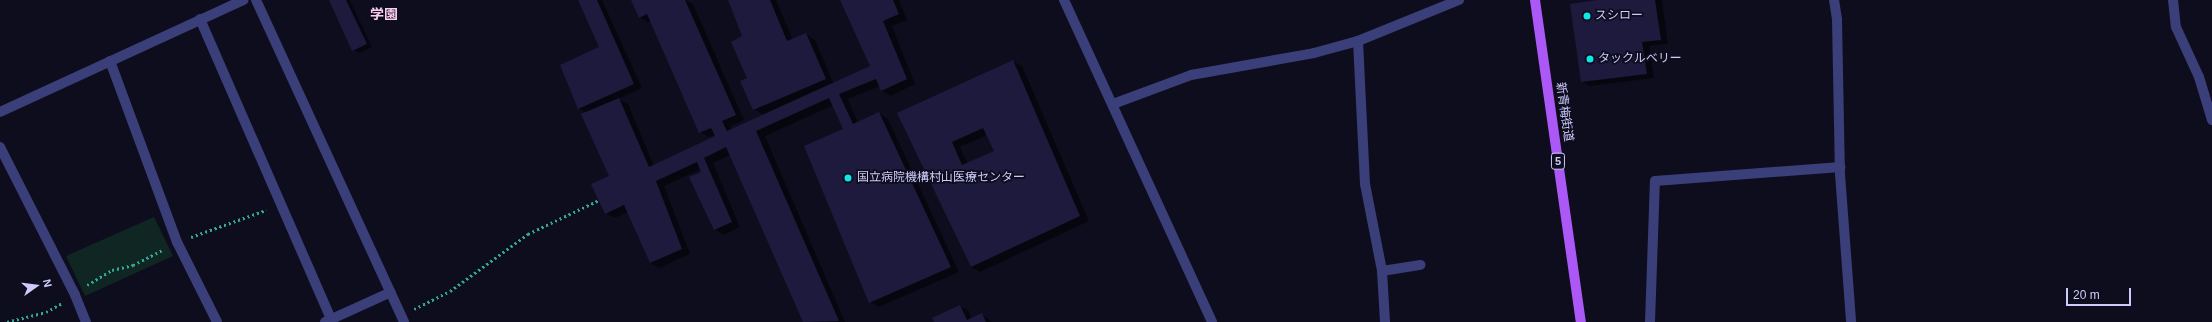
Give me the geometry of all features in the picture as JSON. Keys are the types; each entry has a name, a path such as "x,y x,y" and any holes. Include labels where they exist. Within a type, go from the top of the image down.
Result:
{"main road":[{"name":"新青梅街道","path":"1535,0 1582,322"}],"street":[{"path":"0,112 243,0"},
{"path":"256,0 404,322"},
{"path":"1064,0 1212,322"},
{"path":"1113,104 1191,75 1314,53 1358,41 1459,0"},
{"path":"1834,0 1837,20 1840,167 1851,322"},
{"path":"2173,0 2176,27 2199,77 2212,120"},
{"path":"200,19 327,321 391,292"},
{"path":"1358,41 1365,184 1382,271 1385,322"},
{"path":"110,62 177,242 217,322"},
{"path":"0,147 75,295 86,322"},
{"path":"1650,322 1655,181 1840,167"},
{"path":"1382,271 1421,265"}],"path":[{"path":"413,310 450,291 528,234 599,200"},
{"path":"7,322 46,312 75,295 112,270 133,265 177,242 256,216 278,203"}],"green space":[{"path":"154,217 173,256 85,296 66,256"}],"building":[{"path":"329,0 346,0 367,44 352,51"},
{"path":"578,0 597,0 634,84 578,109 560,65 599,47"},
{"path":"631,0 685,0 736,115 722,121 727,131 870,66 840,0 893,0 899,14 883,21 907,79 881,91 876,79 839,94 853,124 879,112 951,267 869,303 804,146 843,129 829,98 756,131 839,321 803,322 726,147 704,158 732,222 714,230 689,177 701,172 697,162 656,181 682,249 650,263 624,205 605,214 591,184 609,176 581,114 619,98 649,167 715,136 711,128 699,133 647,14 639,18"},
{"path":"728,0 770,0 787,41 806,33 826,79 753,110 740,81 747,78 731,42 742,36"},
{"path":"1597,0 1655,0 1661,40 1642,42 1647,74 1581,82 1570,4"},
{"path":"1013,60 1080,216 971,267 897,113","holes":["983,128 994,151 962,165 952,142"]},
{"path":"960,305 967,320 982,313 986,322 934,322 932,318"}],"place":[{"name":"スシロー","path":"1587,16"},
{"name":"タックルベリー","path":"1590,59"},
{"name":"国立病院機構村山医療センター","path":"848,178"}],"district":[{"name":"学園","path":"384,14"}]}
